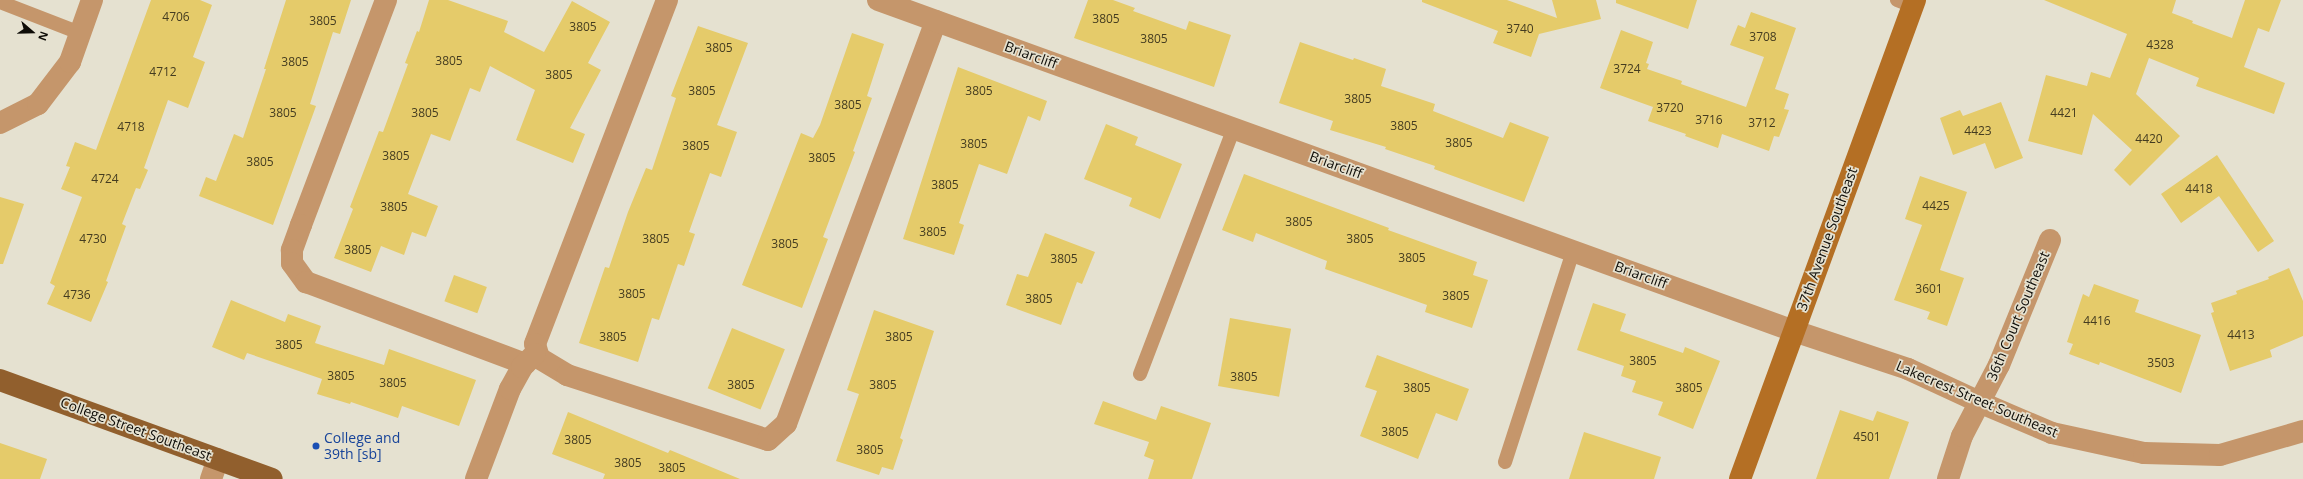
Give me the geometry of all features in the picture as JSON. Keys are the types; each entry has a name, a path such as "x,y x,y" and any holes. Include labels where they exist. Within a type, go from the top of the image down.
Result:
{"main road":[{"name":"College Street Southeast","path":"0,380 215,469 272,479"}],"street":[{"path":"0,123 38,104 70,62 92,0"},
{"path":"386,0 300,225 292,250 292,262 306,282 531,358 539,358 567,375 768,440 786,424 936,21"},
{"path":"476,479 510,389 531,358 535,344 667,0"},
{"name":"Briarcliff","path":"878,0 1794,331"},
{"name":"37th Avenue Southeast","path":"1740,479 1794,331 1908,2"},
{"name":"36th Court Southeast","path":"1948,479 1962,436 1999,365 2050,240"},
{"name":"Lakecrest Street Southeast","path":"1794,331 1908,368 1979,402 2052,432 2144,453 2220,455 2303,430"}],"lane":[{"path":"0,2 80,32"},
{"path":"1140,374 1234,128"},
{"path":"1505,462 1573,251"}],"building":[{"path":"151,0 200,0 212,5 193,57 205,62 188,108 168,100 144,168 148,170 140,189 136,188 122,224 126,226 106,281 108,282 91,322 47,304 55,286 50,283 82,197 61,189 70,167 66,166 75,142 96,150"},
{"path":"286,0 351,0 340,34 333,32 310,104 316,106 273,225 199,196 206,177 216,181 234,134 243,138 266,69 264,69"},
{"path":"429,0 448,0 508,21 504,32 544,52 572,1 610,22 588,63 601,70 570,128 585,134 573,163 516,140 535,90 490,66 480,92 470,88 450,141 431,134 408,194 438,206 426,237 412,232 404,255 381,246 371,272 334,258 353,209 350,207 379,131 383,132 408,64 405,63 417,31 419,32"},
{"path":"1088,0 1113,0 1135,8 1133,11 1186,30 1189,21 1231,35 1214,87 1074,38"},
{"path":"1422,0 1507,0 1557,18 1552,0 1596,0 1601,19 1539,34 1531,57 1493,43 1498,31 1422,2"},
{"path":"1616,0 1697,0 1688,29 1616,3"},
{"path":"2044,0 2176,0 2172,13 2193,21 2192,23 2232,38 2245,0 2281,0 2269,32 2258,28 2244,67 2285,83 2274,114 2196,86 2199,78 2149,58 2136,94 2180,136 2130,186 2114,170 2132,150 2093,114 2082,155 2028,141 2046,75 2087,86 2091,72 2110,78 2127,34"},
{"path":"1751,12 1796,28 1775,89 1789,94 1784,109 1789,110 1779,137 1774,136 1769,151 1722,134 1718,148 1685,136 1686,134 1648,121 1653,107 1600,88 1621,30 1653,42 1646,63 1649,64 1647,69 1682,81 1681,84 1746,107 1764,57 1730,45 1738,25 1745,28"},
{"path":"698,26 748,43 717,125 737,132 721,177 710,173 689,232 695,234 684,266 678,264 659,320 652,318 638,362 579,343 605,267 609,268 628,212 646,168 652,170 676,98 671,96"},
{"path":"852,33 884,44 867,96 872,98 853,151 855,152 823,237 828,239 802,308 742,285 801,133 813,138 820,125"},
{"path":"1300,42 1353,60 1354,58 1386,69 1381,86 1435,104 1433,111 1503,138 1510,122 1549,137 1524,202 1434,169 1435,166 1385,149 1386,147 1330,130 1333,121 1279,103"},
{"path":"958,67 1047,101 1040,121 1028,116 1007,174 979,164 959,223 964,225 954,255 903,239"},
{"path":"2001,102 2023,158 1995,169 1985,143 1953,155 1940,118 1960,110 1963,116"},
{"path":"1106,124 1138,137 1135,145 1182,164 1160,219 1129,206 1132,198 1084,179"},
{"path":"2217,155 2274,241 2258,252 2219,196 2181,223 2161,194"},
{"path":"1244,174 1389,228 1388,230 1477,262 1473,275 1488,280 1472,328 1425,312 1427,305 1325,269 1327,261 1256,233 1253,242 1222,230"},
{"path":"1920,176 1967,192 1940,270 1964,278 1947,326 1927,319 1930,312 1894,300 1922,225 1905,219"},
{"path":"0,197 24,204 3,264 0,264"},
{"path":"1045,233 1095,252 1082,284 1077,282 1061,325 1006,305 1017,274 1028,277"},
{"path":"2289,268 2303,301 2303,336 2270,350 2272,357 2230,371 2211,313 2214,312 2211,303 2237,294 2236,291 2269,279 2268,277"},
{"path":"454,275 487,287 477,313 444,301"},
{"path":"2094,284 2139,300 2135,312 2201,335 2181,393 2100,362 2099,365 2069,354 2073,344 2067,342 2083,294 2089,297"},
{"path":"231,300 285,322 288,314 321,326 315,343 384,365 389,349 476,380 459,426 402,406 398,418 351,402 350,404 317,394 322,379 247,353 244,360 212,347"},
{"path":"1593,303 1626,314 1620,331 1683,353 1685,347 1720,361 1693,429 1658,415 1663,402 1632,392 1636,381 1621,376 1624,366 1577,350"},
{"path":"874,310 934,331 900,438 903,440 893,470 882,467 879,475 836,461 859,394 847,390"},
{"path":"1230,318 1291,329 1279,397 1218,386"},
{"path":"732,328 785,349 761,410 708,388"},
{"path":"1377,355 1469,389 1457,421 1436,413 1418,459 1360,436 1377,391 1365,387"},
{"path":"1103,401 1156,420 1161,406 1211,423 1192,479 1148,479 1154,460 1144,456 1149,442 1094,424"},
{"path":"1840,410 1873,421 1877,411 1909,422 1889,479 1816,479"},
{"path":"568,412 668,453 670,450 740,479 603,479 605,474 552,454"},
{"path":"1584,432 1661,457 1654,479 1569,479"},
{"path":"0,443 47,459 40,479 0,479"}],"place":[{"name":"College and 39th [sb]","path":"316,446"}]}
